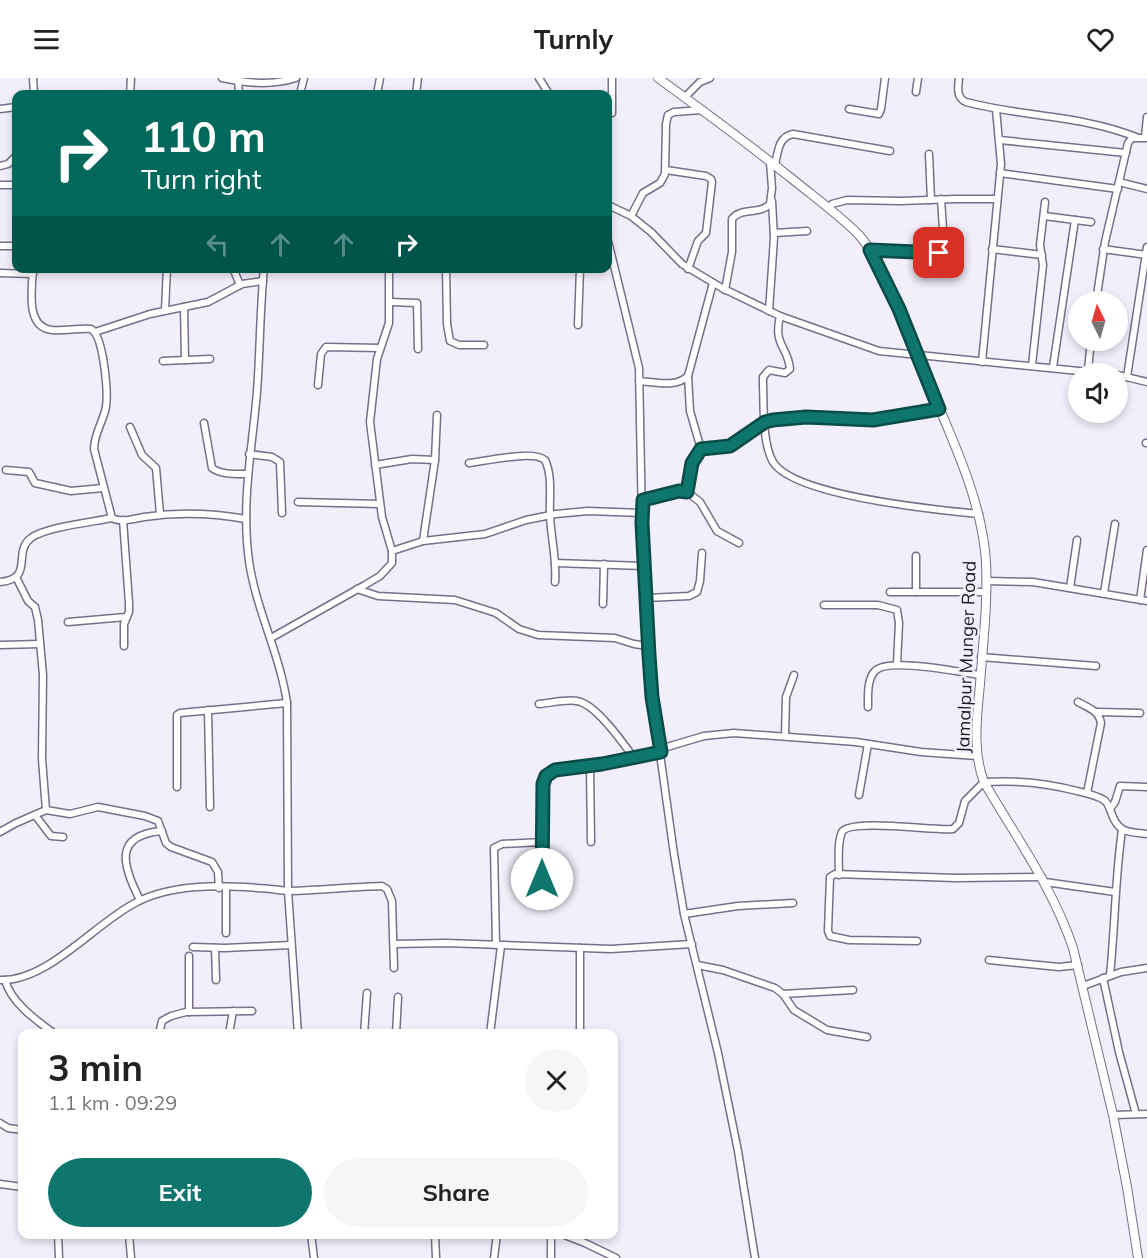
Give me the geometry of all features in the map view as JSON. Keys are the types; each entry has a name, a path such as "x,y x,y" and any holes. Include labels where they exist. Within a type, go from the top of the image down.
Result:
{"street":[{"path":"222,78 274,84 296,78"},
{"path":"612,78 612,113"},
{"name":"Jamalpur Munger Road","path":"658,78 772,163 859,235 870,250 899,309 979,514 985,549 986,592 977,756 984,782 1044,880 1066,928 1078,965 1113,1115 1138,1258"},
{"path":"685,97 700,82 710,78"},
{"path":"849,109 879,114 885,78"},
{"path":"916,92 918,78"},
{"path":"959,78 958,92 962,100 996,109 1084,121 1146,138 1147,117"},
{"path":"982,362 1000,173 996,109"},
{"path":"632,216 643,194 663,180 666,170 668,115 674,112 702,110"},
{"path":"769,311 774,233 771,198 772,163 780,142 793,134 890,151"},
{"path":"1097,291 1103,249 1125,153 1129,140 1136,137"},
{"path":"999,140 1125,153"},
{"path":"929,154 931,200"},
{"path":"666,170 706,176 712,182 706,233 698,241 688,269"},
{"path":"1000,173 1147,189"},
{"path":"725,290 732,252 732,219 738,213 767,208 771,198"},
{"path":"827,207 847,200 996,199"},
{"path":"870,250 933,253 942,251 944,244 941,200"},
{"path":"1032,365 1043,265 1040,244 1045,202"},
{"path":"612,207 632,216 688,269 725,290 780,316 879,351 1068,368"},
{"path":"1044,216 1092,222"},
{"path":"1053,367 1075,220"},
{"path":"774,233 807,231"},
{"path":"1128,371 1147,247"},
{"path":"992,249 1042,255"},
{"path":"1103,249 1146,255"},
{"path":"612,257 638,361 648,646 652,697 674,854 684,914 718,1053 738,1150 755,1258"},
{"path":"33,273 33,310 38,324 52,330 85,329 95,332 165,310 208,302 240,285 263,281"},
{"path":"165,310 167,273"},
{"path":"235,273 240,285"},
{"path":"264,273 256,401 247,474 246,519 252,577 284,682 287,703 288,891 298,1029"},
{"path":"271,638 357,590 390,567 392,563 392,551 384,527 380,504 370,422 380,348 389,323 389,273"},
{"path":"446,273 447,324 450,341 459,345 484,345"},
{"path":"578,325 580,273"},
{"path":"687,492 692,463 701,449 690,411 688,376 713,283"},
{"path":"390,302 417,303 418,349"},
{"path":"184,307 185,360"},
{"path":"780,316 778,338 790,369 785,373 773,369 765,372 763,385 765,422 770,456 774,464 799,481 848,495 931,509 979,514"},
{"path":"95,332 103,359 107,398 104,416 94,441 94,449 112,518"},
{"path":"318,385 321,354 326,347 380,348"},
{"path":"163,361 210,359"},
{"path":"639,381 673,384 688,376"},
{"path":"1128,377 1147,382"},
{"path":"701,449 730,446 765,422 806,417 873,420 939,409"},
{"path":"423,541 435,460 437,415"},
{"path":"204,423 212,468 224,473 247,474"},
{"path":"130,427 142,455 156,468 160,514"},
{"path":"249,454 272,457 280,462 282,513"},
{"path":"469,463 517,457 542,457 547,464 548,471 555,582"},
{"path":"375,465 412,459 435,460"},
{"path":"6,470 29,472 35,483 66,490 103,488"},
{"path":"643,500 679,491 687,492 700,502 717,531 738,543"},
{"path":"298,502 380,504"},
{"path":"392,551 423,541 485,534 550,515 588,512 642,513"},
{"path":"0,582 11,580 20,572 26,543 31,537 51,531 112,518 123,520 160,514 199,513 246,519"},
{"path":"123,520 129,603 129,612 123,628 124,646"},
{"path":"1104,593 1115,524"},
{"path":"1070,588 1077,540"},
{"path":"986,581 1033,582 1143,601 1147,549"},
{"path":"646,598 689,596 697,592 702,553"},
{"path":"916,556 916,592"},
{"path":"555,563 644,566"},
{"path":"603,604 604,564"},
{"path":"16,577 28,601 35,607 40,644 44,707 42,759 46,810"},
{"path":"357,590 378,596 455,600 496,613 519,629 538,635 615,638 648,646"},
{"path":"890,592 986,592"},
{"path":"824,605 878,605 897,610 899,623 897,664"},
{"path":"68,622 126,617"},
{"path":"0,645 40,644"},
{"path":"981,657 1096,666"},
{"path":"868,707 869,688 875,670 882,666 897,664 980,675"},
{"path":"785,736 786,697 794,675"},
{"path":"539,704 572,700 585,704 611,729 634,758"},
{"path":"1078,702 1096,712 1101,723 1087,793"},
{"path":"177,787 177,715 287,703"},
{"path":"208,710 210,807"},
{"path":"1096,712 1140,713"},
{"path":"542,879 543,779 555,770 634,758 704,736 719,734 785,736 921,752 977,756"},
{"path":"859,795 868,744"},
{"path":"590,766 591,842"},
{"path":"839,874 841,839 844,830 863,826 953,829 959,823 965,801 984,782 1014,780 1087,793 1107,803 1115,823 1122,830 1147,834"},
{"path":"1110,809 1120,786 1147,787"},
{"path":"0,832 46,810 70,814 106,807 153,818 158,821 166,843 171,847 212,862 223,887 226,933"},
{"path":"35,815 51,836 63,837"},
{"path":"1122,830 1115,892 1115,933 1107,977 1119,1052 1136,1114"},
{"path":"140,900 130,879 126,850 132,841 140,836 162,831"},
{"path":"491,1029 499,945 494,848 502,844 542,842"},
{"path":"917,941 849,940 830,936 828,931 829,880 832,875 1044,880 1115,892"},
{"path":"49,1029 23,1008 2,980 24,976 61,956 121,911 140,900 168,891 223,887 288,891 374,886 387,889 392,901 394,968"},
{"path":"684,914 738,906 793,903"},
{"path":"394,944 580,948 692,944"},
{"path":"193,947 291,945"},
{"path":"215,948 216,980"},
{"path":"580,948 580,1029"},
{"path":"189,956 189,1012"},
{"path":"989,960 1059,967 1078,965"},
{"path":"697,965 723,970 775,988 783,994 794,1010 827,1030 867,1037"},
{"path":"1083,986 1107,977 1147,968"},
{"path":"783,994 853,990"},
{"path":"364,1029 367,993"},
{"path":"396,1029 398,997"},
{"path":"230,1029 233,1011"},
{"path":"160,1029 166,1018 178,1013 252,1011"},
{"path":"1113,1115 1147,1114"},
{"path":"0,1124 18,1129"},
{"path":"0,1184 18,1186"},
{"path":"58,1239 59,1258"},
{"path":"129,1239 131,1258"},
{"path":"312,1239 314,1258"},
{"path":"435,1239 436,1258"},
{"path":"494,1258 496,1239"},
{"path":"551,1239 551,1258"},
{"path":"575,1239 616,1258"}],"route":[{"path":"542,879 543,779 555,770 602,764 661,752 652,697 643,549 643,500 679,491 687,492 692,463 701,449 730,446 765,422 806,417 863,421 939,409 899,309 870,250 939,253"}]}
